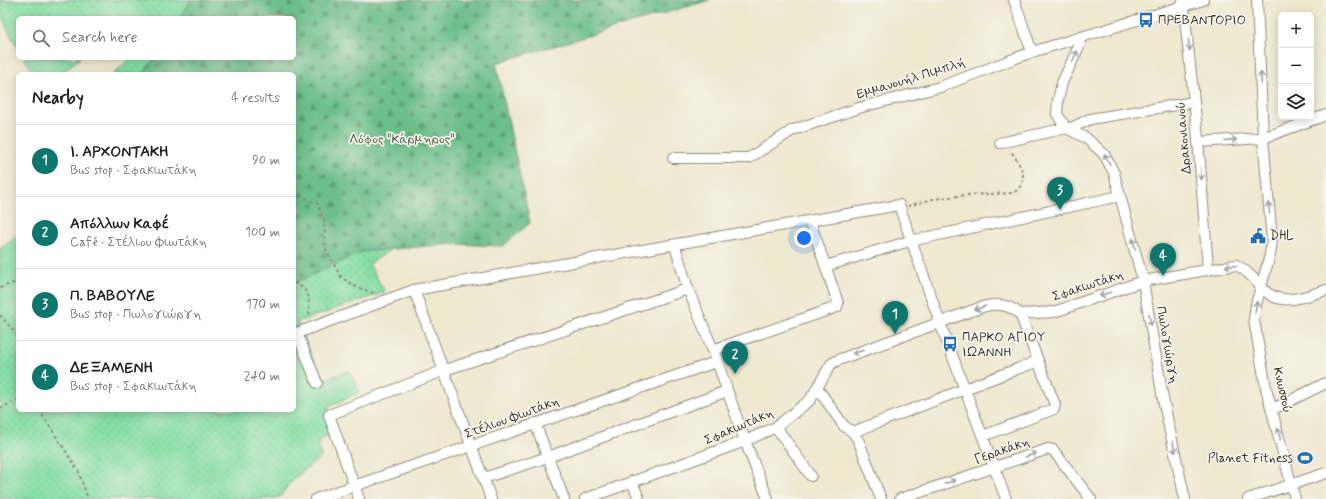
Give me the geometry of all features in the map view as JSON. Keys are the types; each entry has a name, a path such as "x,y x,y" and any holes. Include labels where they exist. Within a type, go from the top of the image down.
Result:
{"street":[{"path":"1014,0 1032,52"},
{"name":"Εµµανουήλ Πιµπλή","path":"673,158 749,158 793,130 862,107 940,87 1032,52 1079,39 1184,3 1203,0"},
{"name":"Κνωσσού","path":"1257,0 1263,138 1272,240 1270,255 1254,320 1266,388 1273,409 1290,485 1295,499"},
{"name":"Δρακονιανού","path":"1184,3 1198,142 1208,269"},
{"path":"1068,128 1057,114 1058,100 1062,84 1080,44 1079,39"},
{"path":"1002,143 1068,128 1090,119 1194,102"},
{"path":"1198,142 1263,138 1326,115"},
{"name":"Πωλογιώργη","path":"1068,128 1086,138 1104,154 1114,173 1143,281 1164,404 1185,499"},
{"path":"826,266 910,241 1120,196"},
{"path":"317,383 297,333 414,290 675,246 897,206 901,208 910,241 1006,499"},
{"path":"713,350 837,307 838,304 810,221"},
{"path":"675,246 688,289 713,350 765,498"},
{"name":"Σφακιωτάκη","path":"585,499 744,441 776,427 801,409 810,400 818,389 831,364 838,360 992,304 1015,309 1020,314 1054,312 1143,281 1236,265 1249,272 1261,287 1277,299 1287,301 1326,290"},
{"path":"359,499 329,415 445,370 688,289"},
{"path":"414,290 445,370 471,447 491,499"},
{"path":"983,436 1054,408 1020,314"},
{"path":"853,432 1038,361"},
{"name":"Στέλιου Φιωτάκη","path":"316,499 716,362"},
{"path":"1273,409 1326,383"},
{"path":"818,389 844,426 853,432 867,459 881,499"},
{"path":"484,478 548,457 727,391"},
{"path":"535,423 564,499"},
{"path":"776,427 811,476"},
{"name":"Γερακάκη","path":"900,499 1051,449 1091,499"},
{"path":"1248,499 1326,473"},
{"path":"632,481 639,499"}],"path":[{"path":"901,208 933,199 967,195 1005,194 1013,193 1020,189 1024,182 1024,174 1002,143"},
{"path":"296,194 318,204 324,220 326,250 341,277 356,287 392,299"},
{"path":"0,288 16,282"},
{"path":"296,284 304,288 310,300 309,313 311,328"},
{"path":"0,315 16,334"},
{"path":"0,408 16,401"},
{"path":"40,412 78,470 88,499"}],"green space":[{"path":"0,0 191,0 181,16 16,16 16,45 8,31 0,7"},
{"name":"Λόφος \"Κάρμηρος\"","path":"191,0 710,0 496,63 530,223 503,246 451,244 362,252 296,282 296,208 300,201 296,201 296,72 144,72 154,60 296,60 296,16 181,16"},
{"path":"25,60 78,60 62,72 33,72"},
{"path":"129,60 154,60 144,72 115,72"},
{"path":"16,237 16,412 296,412 296,282 362,252 391,249 369,264 385,292 297,322 322,380 349,371 360,392 328,407 333,432 318,441 321,457 292,480 280,497 271,499 0,499 0,249"}],"place":[{"name":"ΠΡΕΒΑΝΤΟΡΙΟ","path":"1146,20"},
{"name":"Π. ΒΑΒΟΥΛΕ","path":"1060,210"},
{"name":"DHL","path":"1258,236"},
{"name":"ΔΕΞΑΜΕΝΗ","path":"1163,276"},
{"name":"Ι. ΑΡΧΟΝΤΑΚΗ","path":"895,334"},
{"name":"ΠΑΡΚΟ ΑΓΙΟΥ ΙΩΑΝΝΗ","path":"950,344"},
{"name":"Απόλλων Καφέ","path":"735,374"},
{"name":"Planet Fitness","path":"1305,458"}]}
